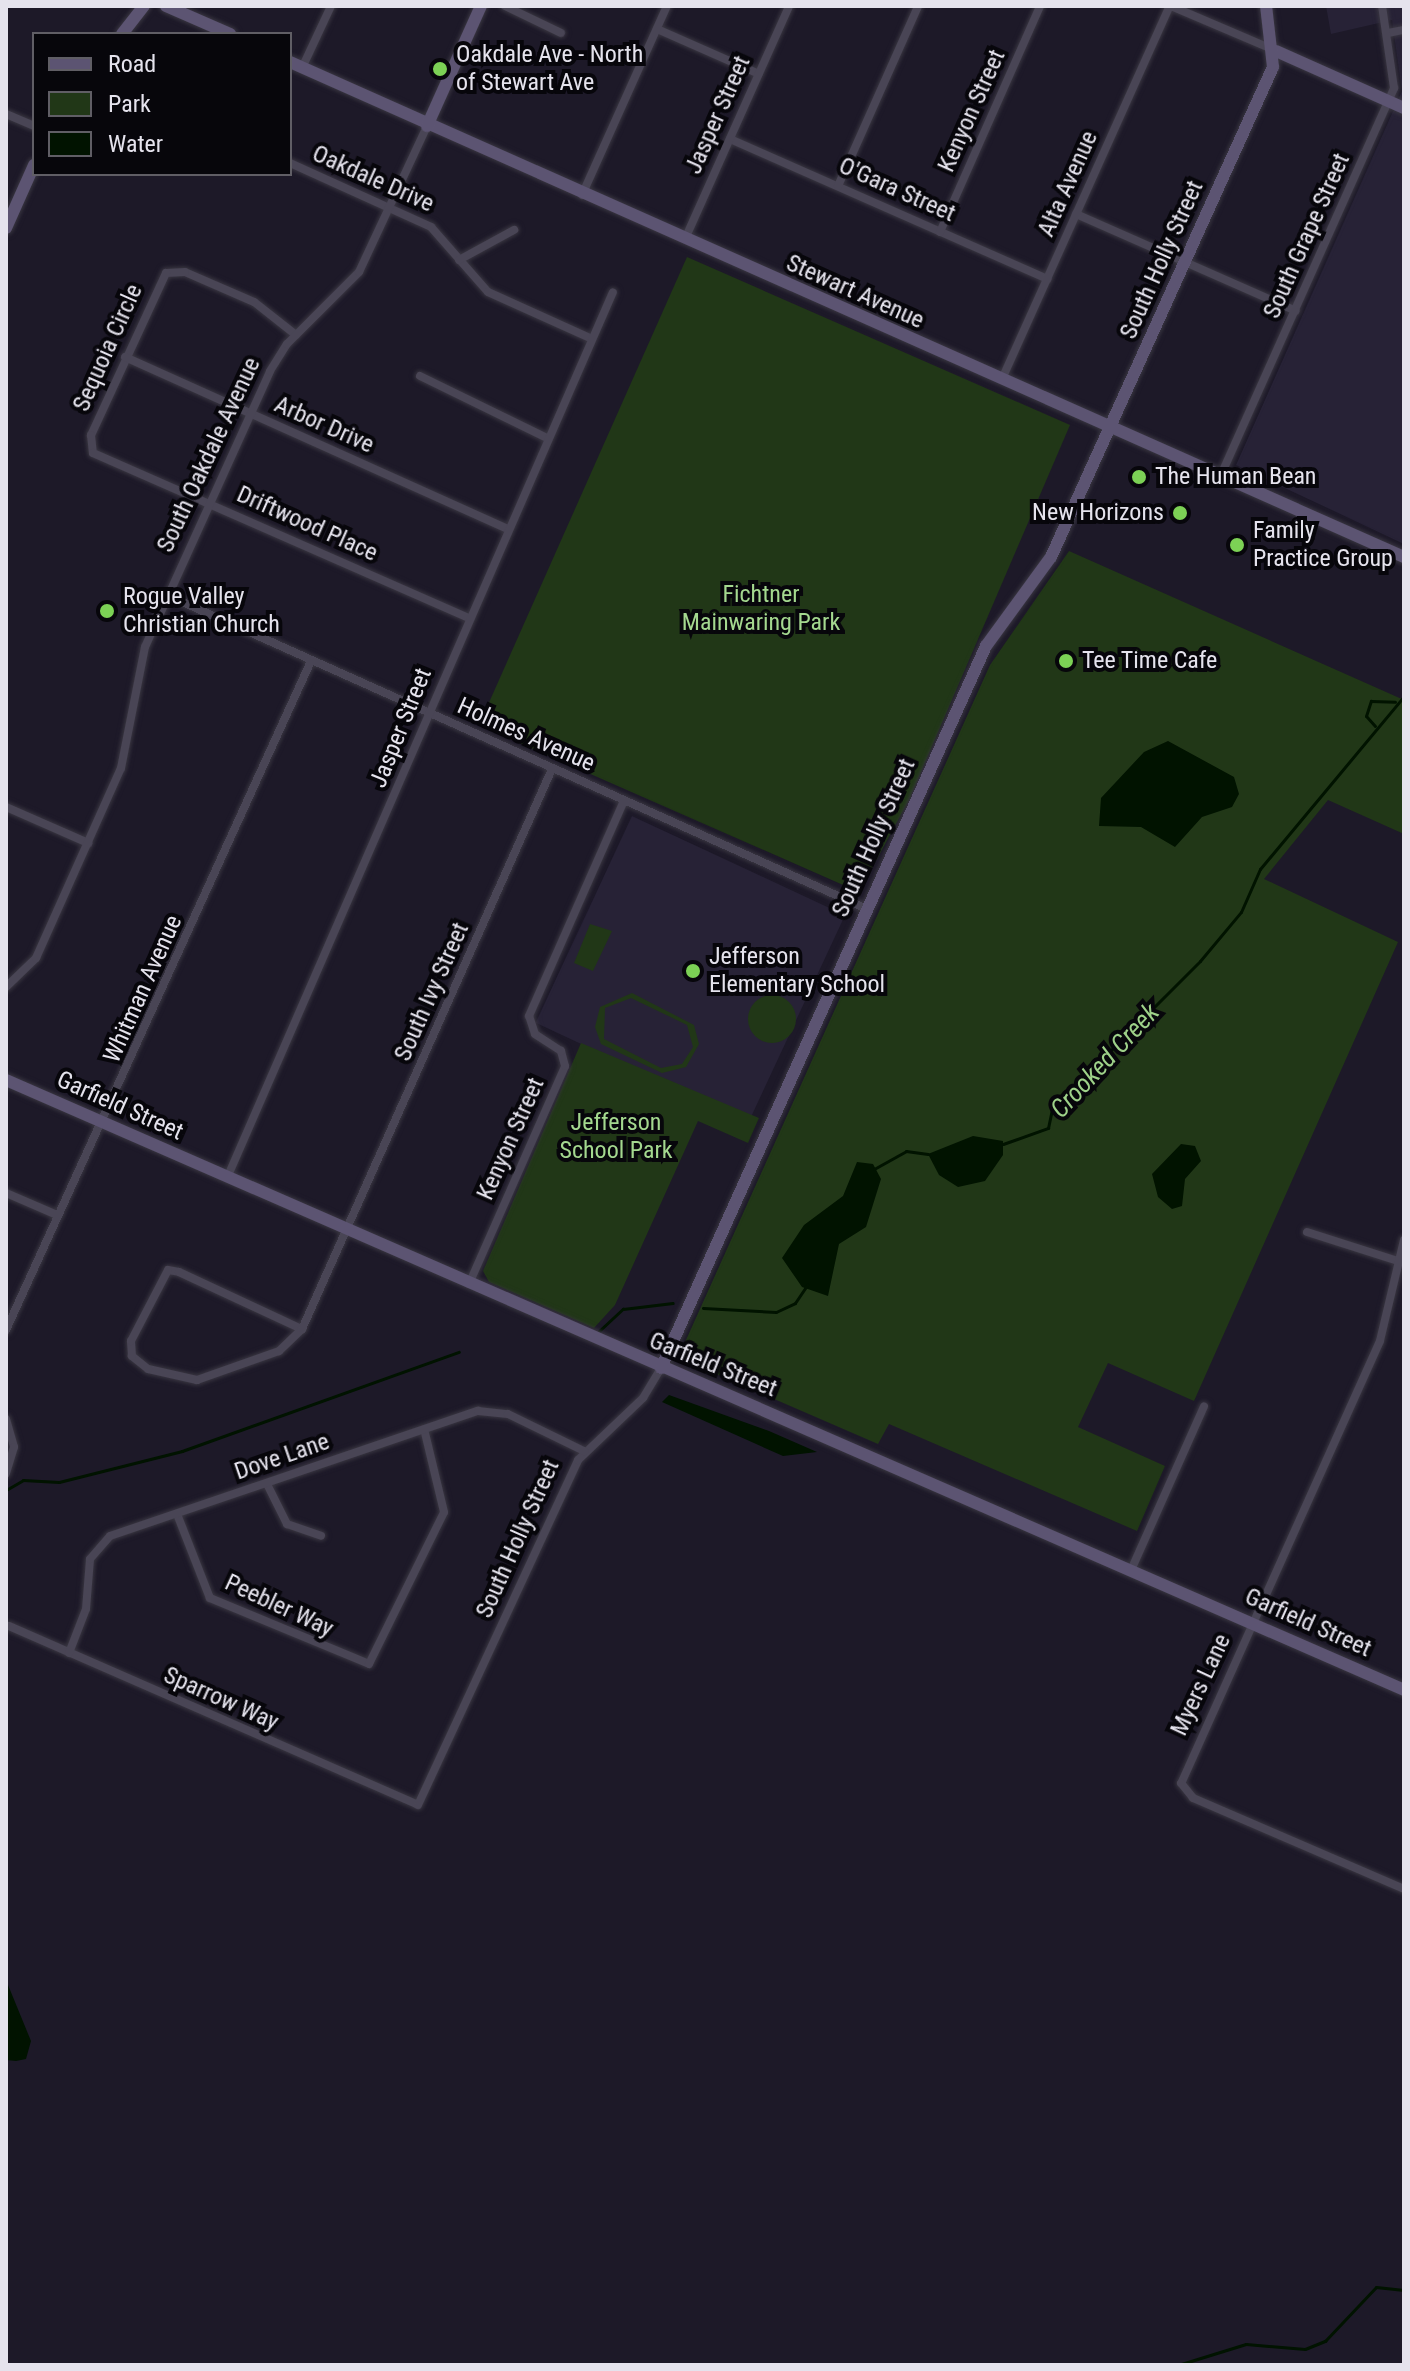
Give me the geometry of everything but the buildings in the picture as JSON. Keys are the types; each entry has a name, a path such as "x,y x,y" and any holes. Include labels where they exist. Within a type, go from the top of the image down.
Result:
{"main road":[{"path":"124,32 144,6"},
{"path":"166,6 225,32"},
{"name":"South Oakdale Avenue","path":"427,126 481,6"},
{"path":"1266,6 1276,51 1404,108"},
{"name":"South Holly Street","path":"661,1368 986,646 1051,557 1185,262 1276,51"},
{"name":"Stewart Avenue","path":"296,65 582,196 1404,557"},
{"path":"6,228 32,170"},
{"name":"Garfield Street","path":"6,1080 661,1368 1132,1568 1404,1690"}],"street":[{"path":"296,65 331,6"},
{"path":"505,6 561,33"},
{"path":"582,196 667,6"},
{"name":"Jasper Street","path":"684,241 789,6"},
{"path":"838,186 918,6"},
{"name":"Kenyon Street","path":"940,232 1040,6"},
{"path":"1171,6 1276,51"},
{"name":"Alta Avenue","path":"1002,379 1171,6"},
{"name":"South Grape Street","path":"1221,475 1389,102 1388,33 1382,6"},
{"path":"657,29 759,74"},
{"path":"1388,33 1404,30"},
{"path":"6,114 32,125"},
{"name":"South Oakdale Avenue","path":"6,987 36,958 121,768 140,663 251,414 296,335 351,283 390,208 427,126"},
{"name":"O'Gara Street","path":"730,139 1047,279"},
{"name":"Oakdale Drive","path":"292,164 437,231 488,292 592,339"},
{"path":"1076,214 1296,311"},
{"path":"459,260 514,230"},
{"name":"Sequoia Circle","path":"90,446 125,357 171,271 254,302 296,335"},
{"name":"Jasper Street","path":"227,1178 468,618 613,292"},
{"name":"Arbor Drive","path":"125,357 507,529"},
{"path":"420,376 547,438"},
{"name":"Driftwood Place","path":"90,446 121,468 211,503 468,618"},
{"name":"Holmes Avenue","path":"169,596 867,909"},
{"name":"Whitman Avenue","path":"6,1330 8,1318 57,1215 105,1123 311,661"},
{"name":"South Ivy Street","path":"302,1329 552,769"},
{"name":"Kenyon Street","path":"469,1284 565,1066 561,1051 535,1034 529,1016 624,801"},
{"path":"6,807 88,843"},
{"path":"6,1193 57,1215"},
{"path":"1307,1232 1403,1263"},
{"name":"Myers Lane","path":"1404,1240 1403,1263 1380,1341 1183,1772 1184,1792 1404,1889"},
{"path":"168,1270 302,1329 279,1351 192,1381 148,1369 130,1350 156,1281 168,1270"},
{"name":"South Holly Street","path":"418,1805 584,1451 643,1398 661,1368"},
{"path":"1132,1568 1204,1406"},
{"name":"Dove Lane","path":"69,1653 84,1618 96,1548 110,1536 424,1429 491,1410 584,1451"},
{"path":"6,1419 14,1447 6,1474"},
{"name":"Peebler Way","path":"177,1514 210,1598 369,1664 444,1512 424,1429"},
{"path":"267,1484 287,1524 321,1536"},
{"name":"Sparrow Way","path":"9,1626 418,1805"}],"shaded area":[{"path":"1326,6 1404,6 1404,544 1236,465 1402,91 1392,20 1331,34"},
{"name":"Jefferson Elementary School","path":"632,816 845,915 749,1122 536,1023"}],"green space":[{"name":"Fichtner Mainwaring Park","path":"687,257 1070,425 909,800 859,892 479,725"},
{"path":"1069,551 1404,700 1404,834 1328,800 1264,879 1398,942 1194,1401 1108,1363 1078,1427 1165,1466 1137,1531 889,1424 878,1444 691,1363 681,1351 990,665"},
{"path":"590,924 612,931 593,971 574,963"},
{"path":"632,993 694,1025 699,1044 686,1067 662,1073 601,1044 595,1027 600,1007","holes":["631,998 687,1025 693,1047 682,1064 661,1068 604,1039 605,1008"]},
{"path":"772,995 789,1002 796,1019 789,1036 772,1043 755,1036 748,1019 755,1002"},
{"name":"Jefferson School Park","path":"581,1043 759,1118 748,1143 698,1121 615,1305 594,1328 489,1282 483,1271"}],"water":[{"path":"1168,741 1234,777 1239,794 1232,807 1202,817 1175,847 1141,827 1099,826 1101,798 1144,752"},
{"path":"973,1136 1003,1141 1003,1155 985,1181 958,1187 939,1175 928,1154"},
{"path":"1181,1144 1195,1146 1201,1161 1185,1179 1182,1206 1172,1209 1158,1197 1152,1174"},
{"path":"857,1162 873,1164 881,1179 866,1227 839,1244 828,1296 802,1287 782,1258 804,1225 843,1196"},
{"path":"669,1395 817,1452 783,1456 662,1402"},
{"path":"6,1980 31,2041 26,2059 16,2061 6,2060"}],"waterway":[{"name":"Crooked Creek","path":"1003,1144 1048,1128 1052,1109 1200,961 1241,912 1260,869 1404,696"},
{"name":"Crooked Creek","path":"1375,726 1366,716 1371,701 1395,702"},
{"name":"Crooked Creek","path":"874,1169 906,1151 928,1154"},
{"name":"Crooked Creek","path":"703,1308 776,1312 795,1303 807,1285"},
{"path":"599,1331 623,1309 673,1303"},
{"path":"6,1490 23,1480 59,1482 182,1451 459,1352"},
{"path":"1178,2365 1246,2344 1305,2349 1325,2341 1376,2287 1404,2290"}],"place":[{"name":"Oakdale Ave - North of Stewart Ave","path":"440,69"},
{"name":"The Human Bean","path":"1139,477"},
{"name":"New Horizons","path":"1180,513"},
{"name":"Family Practice Group","path":"1237,545"},
{"name":"Rogue Valley Christian Church","path":"107,611"},
{"name":"Tee Time Cafe","path":"1066,661"},
{"name":"Jefferson Elementary School","path":"693,971"}]}
